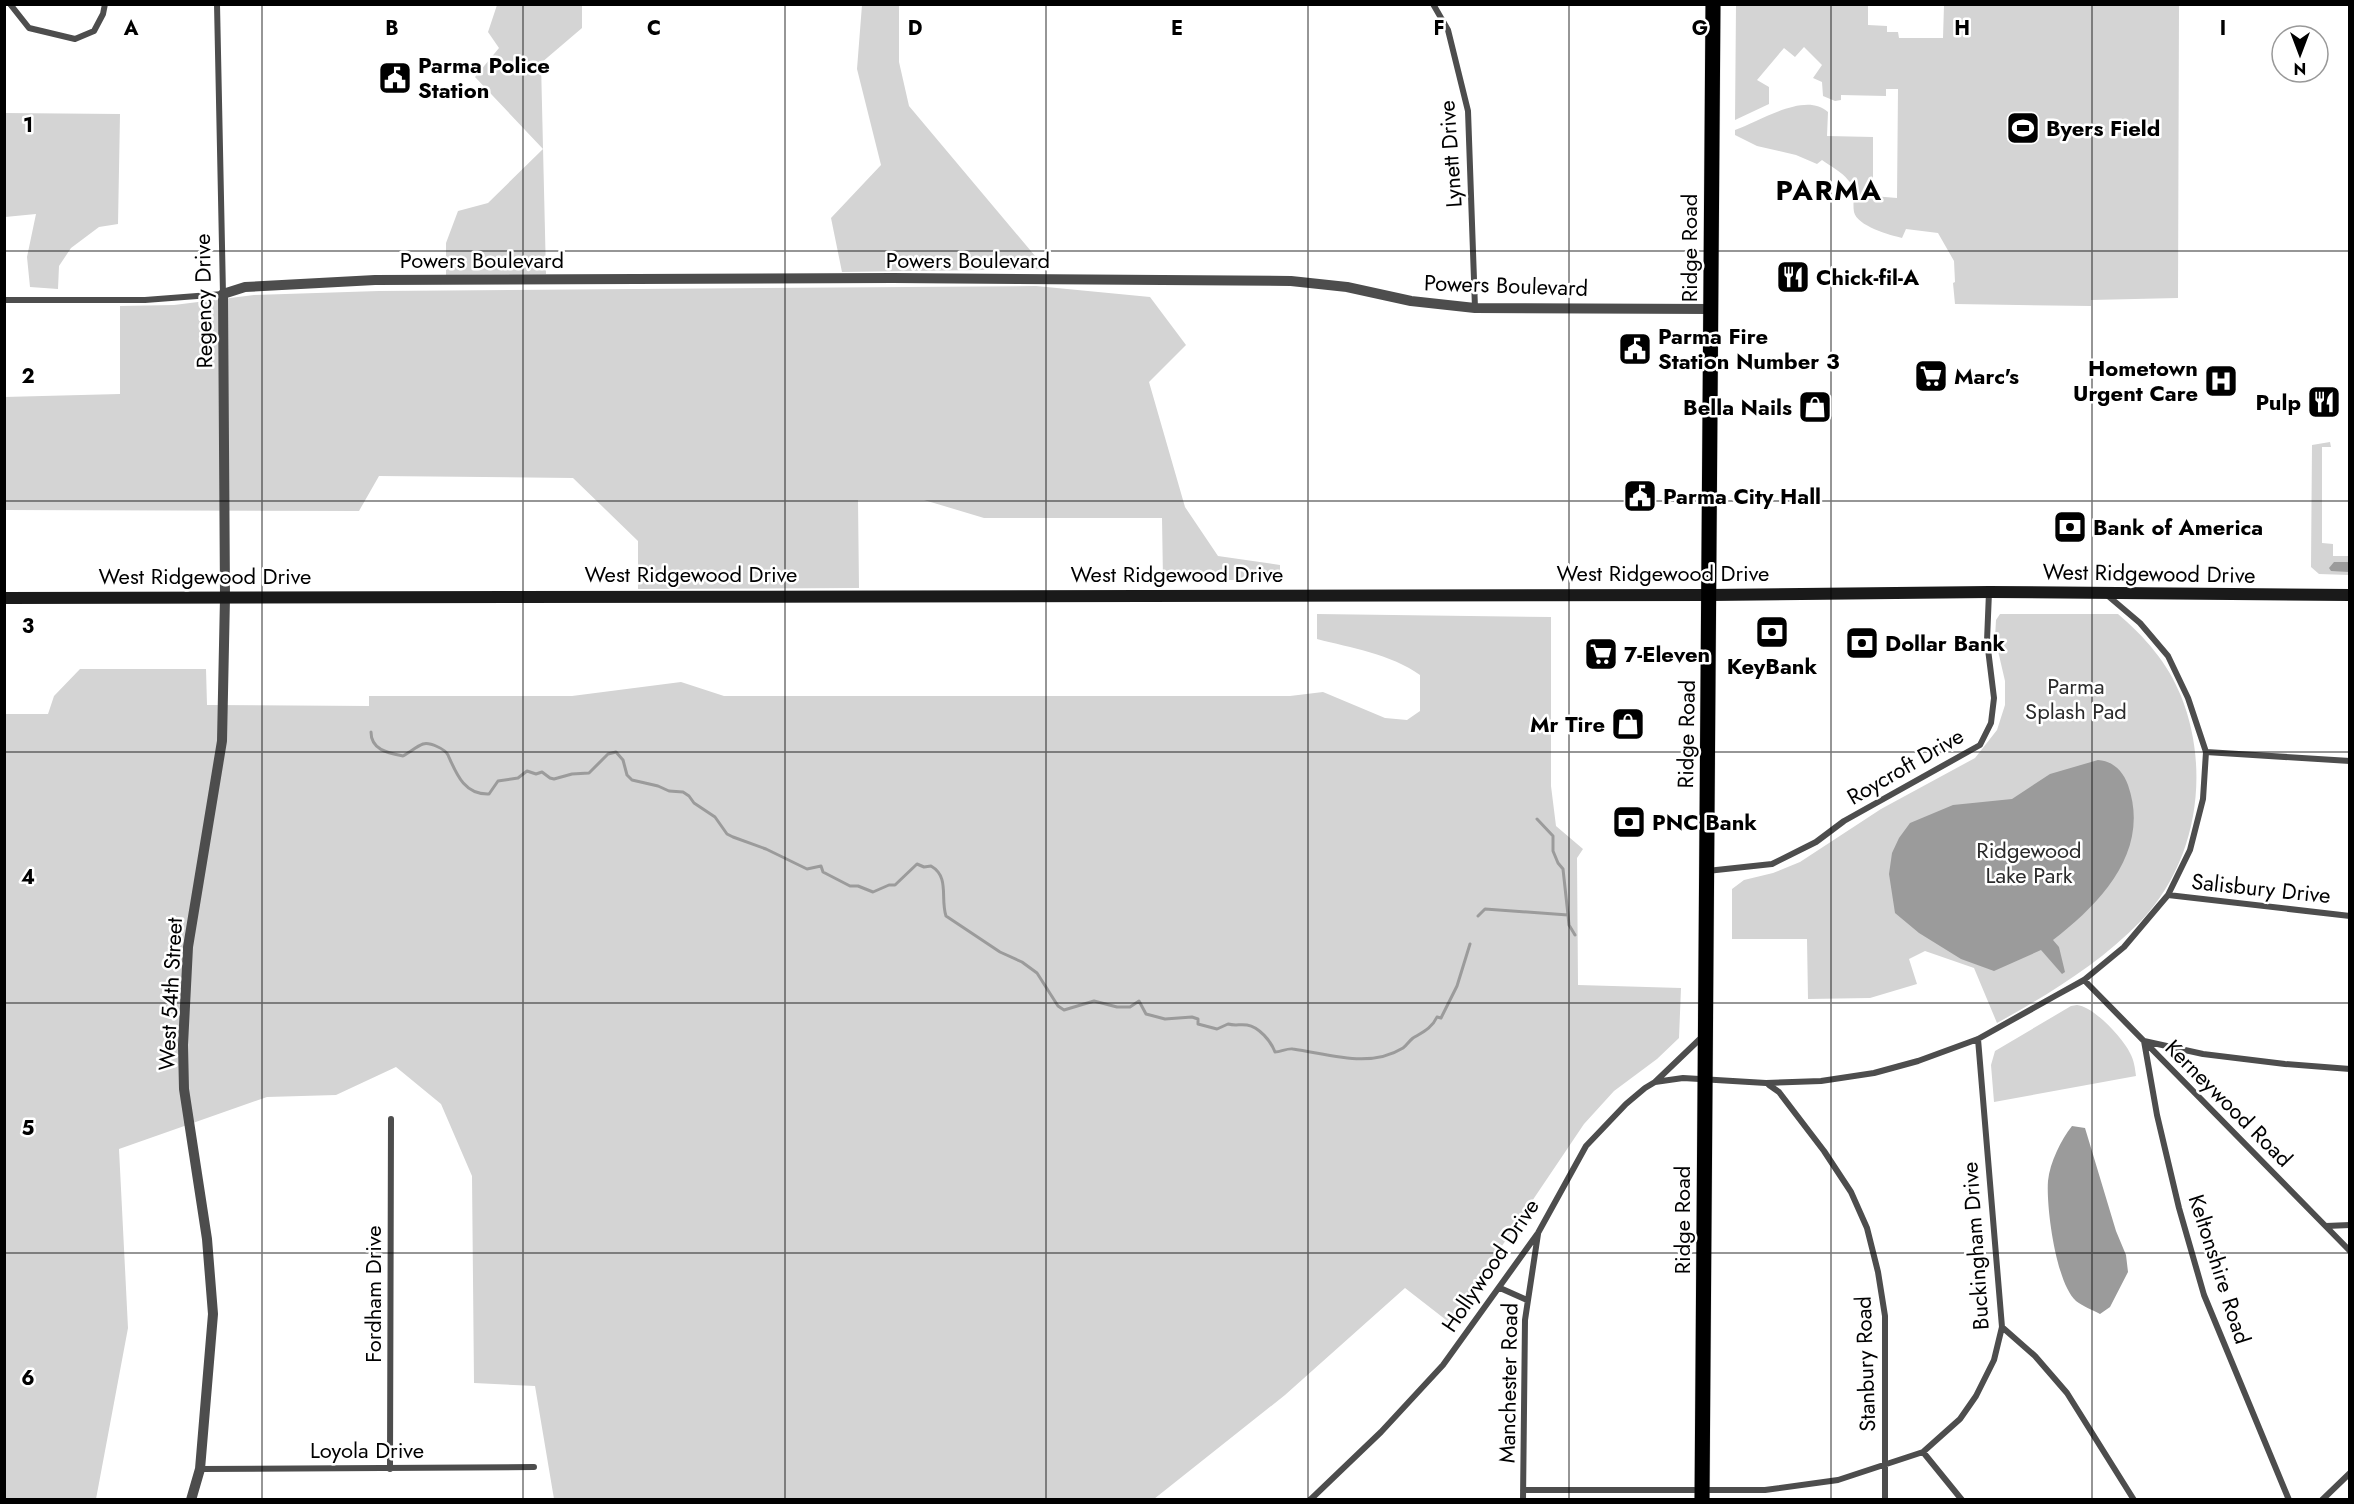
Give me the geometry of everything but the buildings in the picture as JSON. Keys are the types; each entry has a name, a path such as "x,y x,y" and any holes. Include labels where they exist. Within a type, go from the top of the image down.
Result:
{"main road":[{"name":"Ridge Road","path":"1702,1495 1713,4"},
{"name":"West Ridgewood Drive","path":"4,598 1710,595 1989,592 2349,595"}],"street":[{"path":"10,4 29,28 75,39 94,31 103,14 105,4"},
{"name":"Regency Drive","path":"217,4 223,294 225,597"},
{"name":"Lynett Drive","path":"1433,4 1448,30 1468,111 1475,308"},
{"name":"Powers Boulevard","path":"223,294 245,287 375,280 893,278 1291,281 1347,287 1411,301 1475,308 1711,309"},
{"path":"4,300 145,300 223,294"},
{"name":"Roycroft Drive","path":"1706,871 1772,864 1816,842 1844,821 1980,745 1991,723 1994,698 1987,641 1989,592"},
{"path":"2106,594 2140,623 2168,656 2188,698 2206,752 2349,760"},
{"name":"West 54th Street","path":"191,1500 200,1468 213,1314 207,1239 184,1089 183,1045 188,947 222,741 225,597"},
{"name":"Hollywood Drive","path":"1310,1500 1418,1395 1466,1336 1539,1233 1586,1146 1626,1104 1655,1082 1683,1078 1766,1083 1821,1081 1874,1073 1918,1061 1978,1039 2084,980 2124,946 2168,895 2190,850 2203,800 2206,752"},
{"name":"Salisbury Drive","path":"2168,895 2349,916"},
{"name":"Kerneywood Road","path":"2084,980 2349,1251"},
{"path":"1655,1082 1706,1033"},
{"name":"Buckingham Drive","path":"1523,1490 1702,1495 1765,1490 1838,1479 1923,1452 1960,1419 1976,1396 1994,1360 2002,1327 1978,1039"},
{"path":"2144,1041 2203,1054 2349,1069"},
{"name":"Keltonshire Road","path":"2144,1041 2168,1162 2204,1295 2289,1500"},
{"name":"Stanbury Road","path":"1766,1083 1779,1092 1824,1151 1851,1192 1867,1228 1878,1272 1885,1316 1885,1500"},
{"name":"Fordham Drive","path":"390,1468 391,1119"},
{"path":"2326,1227 2349,1225"},
{"name":"Manchester Road","path":"1523,1500 1527,1300 1539,1233"},
{"path":"1500,1288 1527,1300"},
{"path":"2002,1327 2035,1356 2067,1393 2134,1500"},
{"path":"1923,1452 1962,1500"},
{"name":"Loyola Drive","path":"200,1468 534,1467"},
{"path":"2322,1500 2349,1473"}],"green space":[{"path":"497,5 582,5 582,28 541,63 546,274 446,275 446,243 458,211 488,203 543,149 475,77 499,48 488,32"},
{"path":"862,5 899,5 899,62 909,106 1046,269 842,272 831,218 881,165 857,69"},
{"path":"1736,5 1868,5 1868,25 1887,26 1887,32 1898,32 1899,38 1943,38 1944,5 2179,5 2178,298 2091,300 2091,306 1955,304 1954,261 1938,233 1906,229 1902,238 1867,226 1856,217 1854,212 1851,183 1836,169 1822,160 1817,164 1796,155 1757,146 1735,135 1735,130 1782,110 1795,106 1818,106 1828,112 1827,136 1873,137 1873,196 1897,198 1898,89 1886,89 1886,96 1841,95 1841,100 1835,101 1823,96 1822,82 1813,78 1822,65 1804,47 1795,57 1784,48 1757,80 1769,87 1769,104 1735,120"},
{"path":"4,113 120,114 118,224 99,227 71,248 59,266 58,289 30,287 27,257 36,214 5,217"},
{"path":"1036,286 1150,297 1186,345 1149,382 1185,507 1218,556 1280,565 1280,580 1163,580 1162,518 984,518 924,500 858,500 859,588 638,589 638,541 573,478 379,476 359,511 5,510 4,397 120,394 120,306 174,305 254,295 379,291"},
{"path":"2330,442 2331,447 2322,447 2322,543 2333,544 2333,556 2349,556 2349,575 2319,574 2311,567 2312,445"},
{"path":"1317,614 1551,617 1551,786 1556,826 1583,849 1577,858 1578,985 1681,988 1679,1038 1657,1059 1614,1091 1584,1124 1450,1323 1405,1288 1285,1395 1154,1499 554,1499 535,1386 474,1383 472,1176 441,1104 396,1067 336,1095 267,1097 119,1149 128,1328 96,1499 5,1500 5,714 48,714 54,696 80,669 206,669 207,705 369,706 369,696 572,696 681,682 724,696 1290,696 1323,692 1385,718 1407,720 1420,711 1420,675 1384,657 1317,639"},
{"name":"Ridgewood Lake Park","path":"2000,614 2118,614 2137,631 2162,661 2181,696 2190,725 2195,754 2196,785 2193,814 2186,844 2175,872 2160,897 2125,937 2091,965 1997,1023 1974,968 1925,951 1909,959 1917,984 1870,998 1808,999 1807,939 1732,939 1732,889 1744,880 1773,873 1800,862 1881,809 1975,758 1997,730 2005,705 2005,681 1995,638 1996,620"},
{"path":"2077,1005 2099,1017 2121,1039 2131,1056 2136,1076 1994,1102 1991,1065 1995,1051 2071,1006"}],"shaded area":[{"path":"2334,562 2349,562 2349,572 2331,571 2329,568"},
{"path":"2098,760 2113,765 2126,780 2133,809 2133,832 2127,853 2104,892 2053,940 2059,947 2065,972 2062,974 2041,950 1994,971 1961,959 1919,933 1895,913 1889,874 1892,853 1910,823 1953,805 2012,799 2050,774"},
{"path":"2072,1126 2085,1128 2116,1231 2126,1255 2128,1272 2110,1307 2100,1314 2078,1303 2069,1292 2058,1262 2051,1226 2049,1174 2057,1152"}],"waterway":[{"path":"371,732 377,747 397,755 403,756 423,744 441,748 448,755 454,769 467,787 473,791 489,794 498,781 518,778 527,771 536,774 542,772 554,779 572,774 589,773 608,754 616,752 623,760 627,775 632,780 669,791 683,792 694,803 715,817 727,834 766,849 807,869 821,866 823,872 850,886 858,886 873,892 889,885 895,885 917,864 924,867 931,866 941,876 943,882 946,916 1000,952 1022,962 1037,973 1058,1006 1064,1010 1094,1001 1117,1007 1130,1007 1139,1001 1146,1014 1165,1019 1192,1017 1198,1019 1198,1024 1217,1029 1228,1024 1251,1026 1264,1035 1275,1052 1293,1049 1363,1059 1377,1058 1403,1048 1430,1027 1437,1017 1441,1018 1457,986 1470,944"},
{"path":"1537,819 1553,836 1553,851 1563,869 1568,915"},
{"path":"1478,916 1485,909 1568,915 1569,925 1575,935"}],"place":[{"name":"Parma Police Station","path":"395,78"},
{"name":"Byers Field","path":"2023,128"},
{"name":"Chick-fil-A","path":"1793,277"},
{"name":"Parma Fire Station Number 3","path":"1635,349"},
{"name":"Marc's","path":"1931,376"},
{"name":"Hometown Urgent Care","path":"2221,381"},
{"name":"Pulp","path":"2324,402"},
{"name":"Bella Nails","path":"1815,407"},
{"name":"Parma City Hall","path":"1640,496"},
{"name":"Bank of America","path":"2070,527"},
{"name":"KeyBank","path":"1772,632"},
{"name":"Dollar Bank","path":"1862,643"},
{"name":"7-Eleven","path":"1601,654"},
{"name":"Mr Tire","path":"1628,724"},
{"name":"PNC Bank","path":"1629,822"}],"district":[{"name":"PARMA","path":"1829,190"}],"park label":[{"name":"Parma Splash Pad","path":"2076,698"}]}
